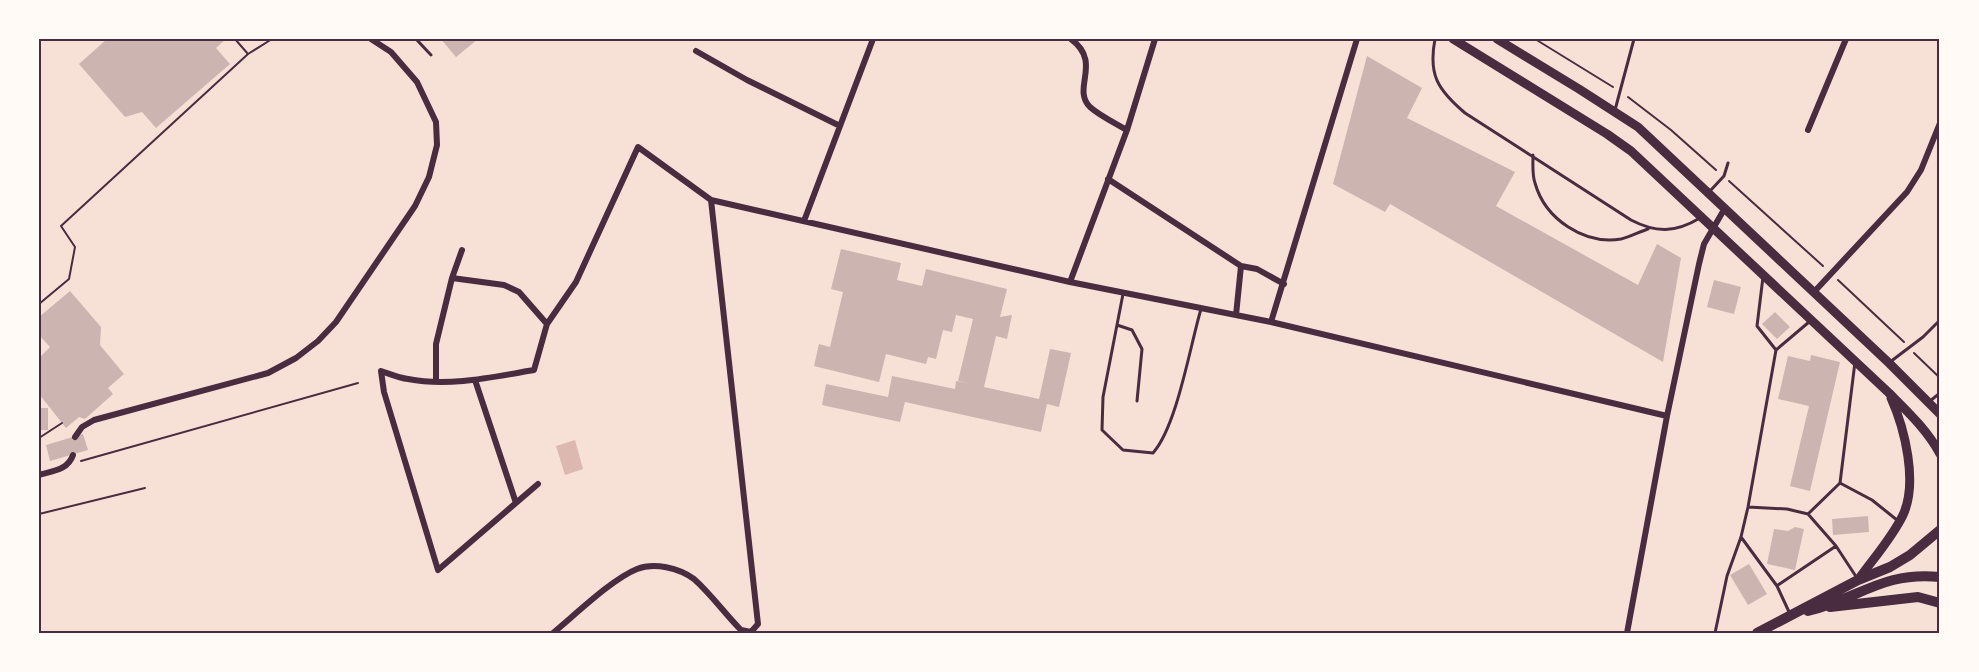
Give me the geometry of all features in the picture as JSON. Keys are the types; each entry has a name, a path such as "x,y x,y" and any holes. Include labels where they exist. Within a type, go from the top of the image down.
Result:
{"main road":[{"path":"1453,39 1631,151 1889,393 1914,418 1940,454"},
{"path":"1497,39 1638,128 1889,363 1940,414"},
{"path":"1858,580 1899,522 1908,497 1908,463 1901,425 1889,393"},
{"path":"1757,633 1858,580 1890,567 1910,555 1940,530"},
{"path":"1821,608 1873,585 1904,576 1940,577"},
{"path":"1790,616 1821,608 1918,597 1940,603"}],"street":[{"path":"804,221 873,39"},
{"path":"1071,39 1084,54 1087,67 1083,93 1089,106 1126,130"},
{"path":"1070,282 1126,130 1155,39"},
{"path":"1271,322 1357,39"},
{"path":"1808,130 1846,39"},
{"path":"75,436 82,427 94,420 268,373 296,358 318,341 336,322 415,206 429,177 437,145 436,122 417,82 391,52 375,40"},
{"path":"696,51 747,80 840,126"},
{"path":"1814,292 1906,192 1922,170 1940,123"},
{"path":"538,484 438,570 384,392 381,371 408,379 436,381 474,380 534,370 548,324 576,282 638,147 711,200 1070,282 1271,322 1666,416"},
{"path":"1108,179 1241,266 1257,269 1284,284"},
{"path":"553,633 620,578 651,565 670,568 693,578 741,630 752,632 758,624 711,200"},
{"path":"1627,633 1666,416 1699,264 1704,244 1725,208"},
{"path":"436,381 436,344 452,278 462,250"},
{"path":"1236,315 1241,266"},
{"path":"452,278 504,285 519,292 548,324"},
{"path":"474,380 516,503"},
{"path":"39,475 67,465 73,454"}],"lane":[{"path":"416,39 431,54"},
{"path":"1435,39 1432,56 1435,76 1446,97 1465,113 1648,229"},
{"path":"1614,111 1634,39"},
{"path":"1533,155 1535,183 1547,208 1568,228 1594,238 1622,239 1648,229 1666,230 1688,225 1701,218"},
{"path":"1709,193 1724,176 1728,163"},
{"path":"1763,276 1757,326 1776,350"},
{"path":"1123,292 1103,397 1102,430 1123,450 1153,453 1161,444 1172,416 1201,308"},
{"path":"1715,633 1727,576 1741,537 1748,507 1776,350 1811,320"},
{"path":"1889,363 1940,321"},
{"path":"1117,325 1132,330 1142,349 1137,400"},
{"path":"1808,514 1840,483 1855,361"},
{"path":"1929,402 1940,393"},
{"path":"1840,483 1872,500 1899,522"},
{"path":"1748,507 1787,509 1808,514 1836,546 1858,580"},
{"path":"1741,537 1777,586 1790,616"},
{"path":"1777,586 1836,546"}],"path":[{"path":"235,39 248,54"},
{"path":"39,304 69,279 75,247 61,226 248,54 272,39"},
{"path":"1535,39 1619,91 1671,130 1831,274 1940,378"},
{"path":"67,465 358,383"},
{"path":"39,438 62,423"},
{"path":"39,514 145,488"}],"shaded area":[{"path":"575,440 583,469 565,475 556,446"}],"building":[{"path":"107,39 226,39 216,48 230,64 156,128 142,112 125,117 79,64"},
{"path":"441,39 478,39 456,57"},
{"path":"1367,56 1422,88 1407,118 1515,172 1496,206 1638,285 1657,244 1681,258 1663,362 1390,204 1385,212 1333,184"},
{"path":"841,249 901,263 897,280 922,286 926,269 1007,289 1000,317 1012,315 1007,339 996,336 984,387 1039,399 1050,349 1071,353 1059,407 1047,404 1041,432 905,402 900,422 822,405 826,384 888,397 892,376 955,389 956,381 972,384 958,381 973,319 956,315 952,332 943,330 936,359 928,357 926,364 886,354 879,382 814,366 819,344 830,347 843,292 831,289"},
{"path":"1714,280 1741,287 1734,314 1707,307"},
{"path":"70,291 101,327 100,345 124,374 108,388 113,394 85,419 79,417 66,428 39,394 39,358 50,347 39,335 39,317"},
{"path":"1775,312 1790,327 1777,339 1762,324"},
{"path":"1811,355 1840,362 1810,491 1790,486 1809,406 1778,399 1788,356 1810,361"},
{"path":"39,408 48,408 48,430 39,430"},
{"path":"83,434 88,450 50,461 46,445"},
{"path":"1868,516 1869,532 1833,535 1832,519"},
{"path":"1795,527 1804,529 1795,570 1767,564 1774,529 1788,531"},
{"path":"1749,564 1767,594 1748,605 1730,575"}]}
